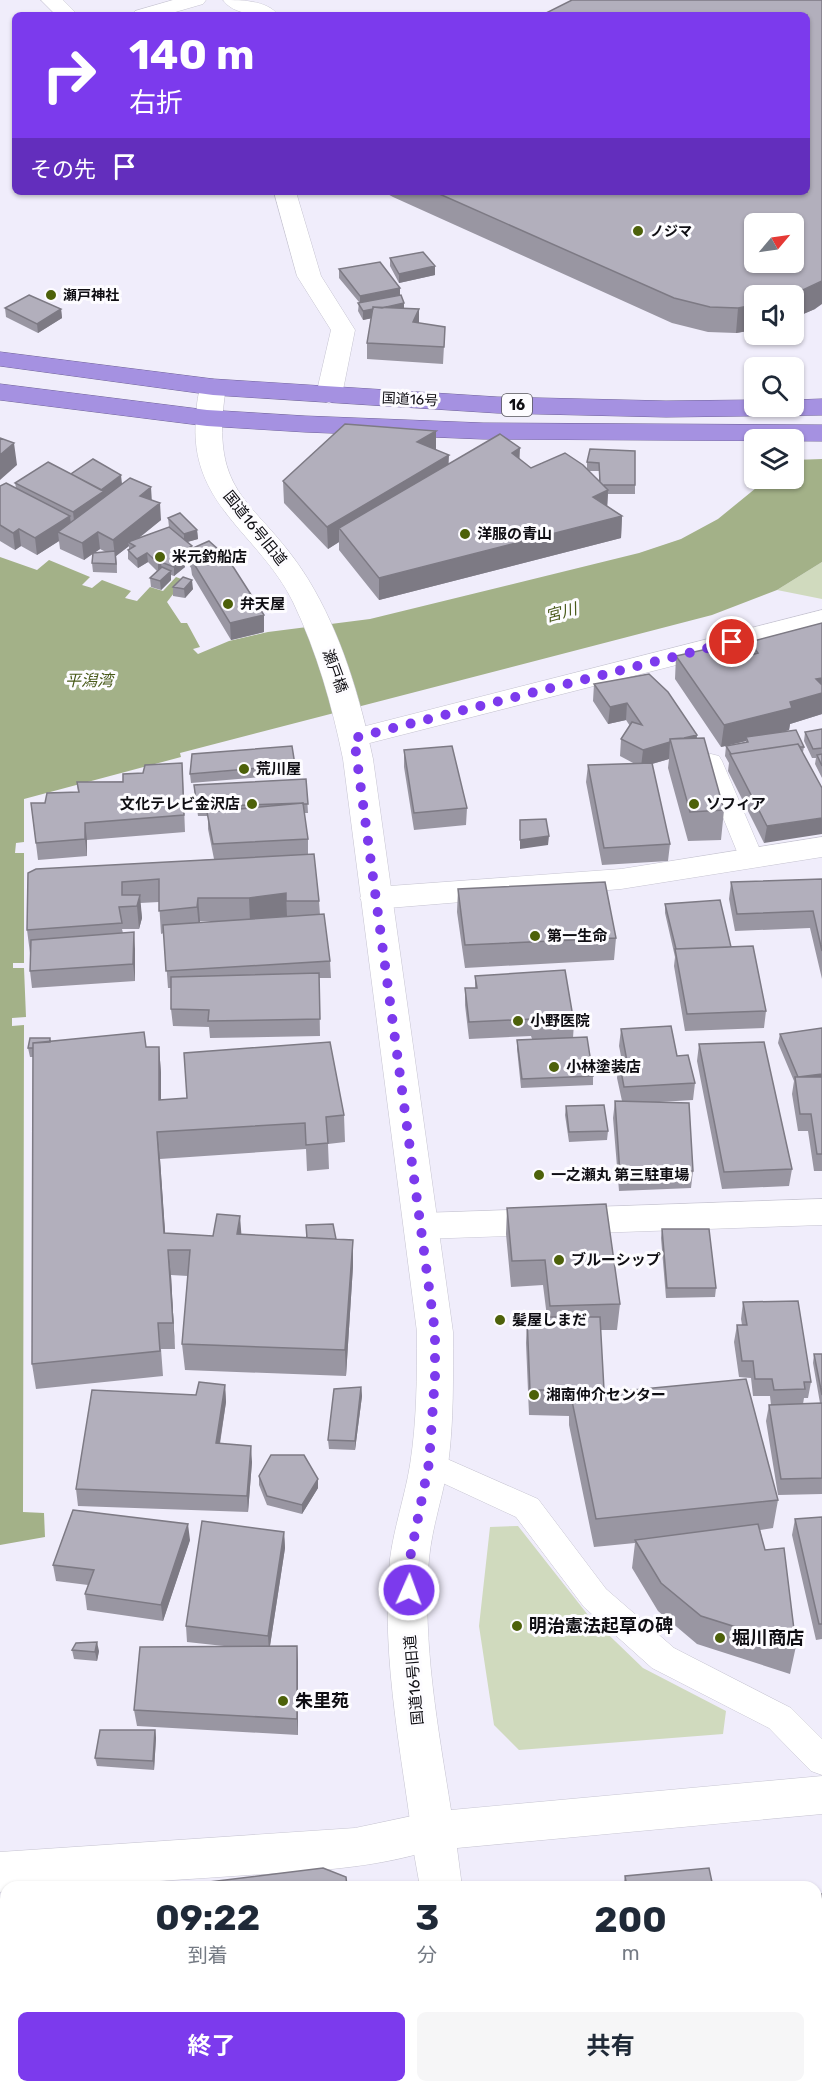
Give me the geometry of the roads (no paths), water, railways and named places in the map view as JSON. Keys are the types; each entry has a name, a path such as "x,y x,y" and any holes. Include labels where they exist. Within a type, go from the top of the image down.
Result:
{"highway":[{"name":"国道16号","path":"0,359 213,387 497,405 666,409 822,407"},
{"name":"国道16号","path":"0,392 207,418 483,431 817,433"}],"street":[{"path":"51,0 65,12"},
{"path":"153,12 196,0"},
{"path":"233,0 261,12"},
{"path":"286,195 309,276 343,330 328,395"},
{"name":"国道16号旧道","path":"213,387 207,418 209,452 216,478 228,498 293,578 319,629"},
{"path":"352,726 822,619"},
{"name":"瀬戸橋","path":"319,629 352,726"},
{"name":"国道16号旧道","path":"352,726 435,1332 435,1376 429,1463 410,1558 408,1606 412,1686 440,1881"},
{"path":"376,898 621,879 822,847"},
{"path":"422,1226 822,1212"},
{"path":"0,1872 355,1848 431,1831 822,1795"}],"lane":[{"path":"711,761 752,859"},
{"path":"429,1463 527,1508 595,1598 663,1658 780,1718 822,1761"}],"water":[{"path":"822,425 822,562 777,590 712,615 180,753 181,757 24,799 24,842 16,843 15,853 24,853 24,963 13,963 13,968 24,968 26,1017 12,1018 12,1026 24,1025 23,1512 44,1513 45,1537 0,1545 0,557 37,570 49,560 90,577 82,585 92,588 102,580 131,591 125,598 137,601 150,587 163,591 176,577 184,580 167,602 181,623 187,623 200,647 193,649 198,654 229,641 268,632 370,619 639,553 681,539 718,519 755,489 804,489 804,438"}],"place":[{"name":"ノジマ","path":"638,231"},
{"name":"瀬戸神社","path":"51,295"},
{"name":"洋服の青山","path":"465,534"},
{"name":"米元釣船店","path":"160,557"},
{"name":"弁天屋","path":"228,604"},
{"name":"荒川屋","path":"244,769"},
{"name":"文化テレビ金沢店","path":"252,804"},
{"name":"ソフィア","path":"694,804"},
{"name":"第一生命","path":"535,936"},
{"name":"小野医院","path":"518,1021"},
{"name":"小林塗装店","path":"554,1067"},
{"name":"一之瀬丸 第三駐車場","path":"539,1175"},
{"name":"ブルーシップ","path":"559,1260"},
{"name":"髪屋しまだ","path":"500,1320"},
{"name":"湘南仲介センター","path":"534,1395"},
{"name":"明治憲法起草の碑","path":"517,1626"},
{"name":"堀川商店","path":"720,1638"},
{"name":"朱里苑","path":"283,1701"}],"water label":[{"name":"宮川","path":"561,612"},
{"name":"平潟湾","path":"89,680"}]}
